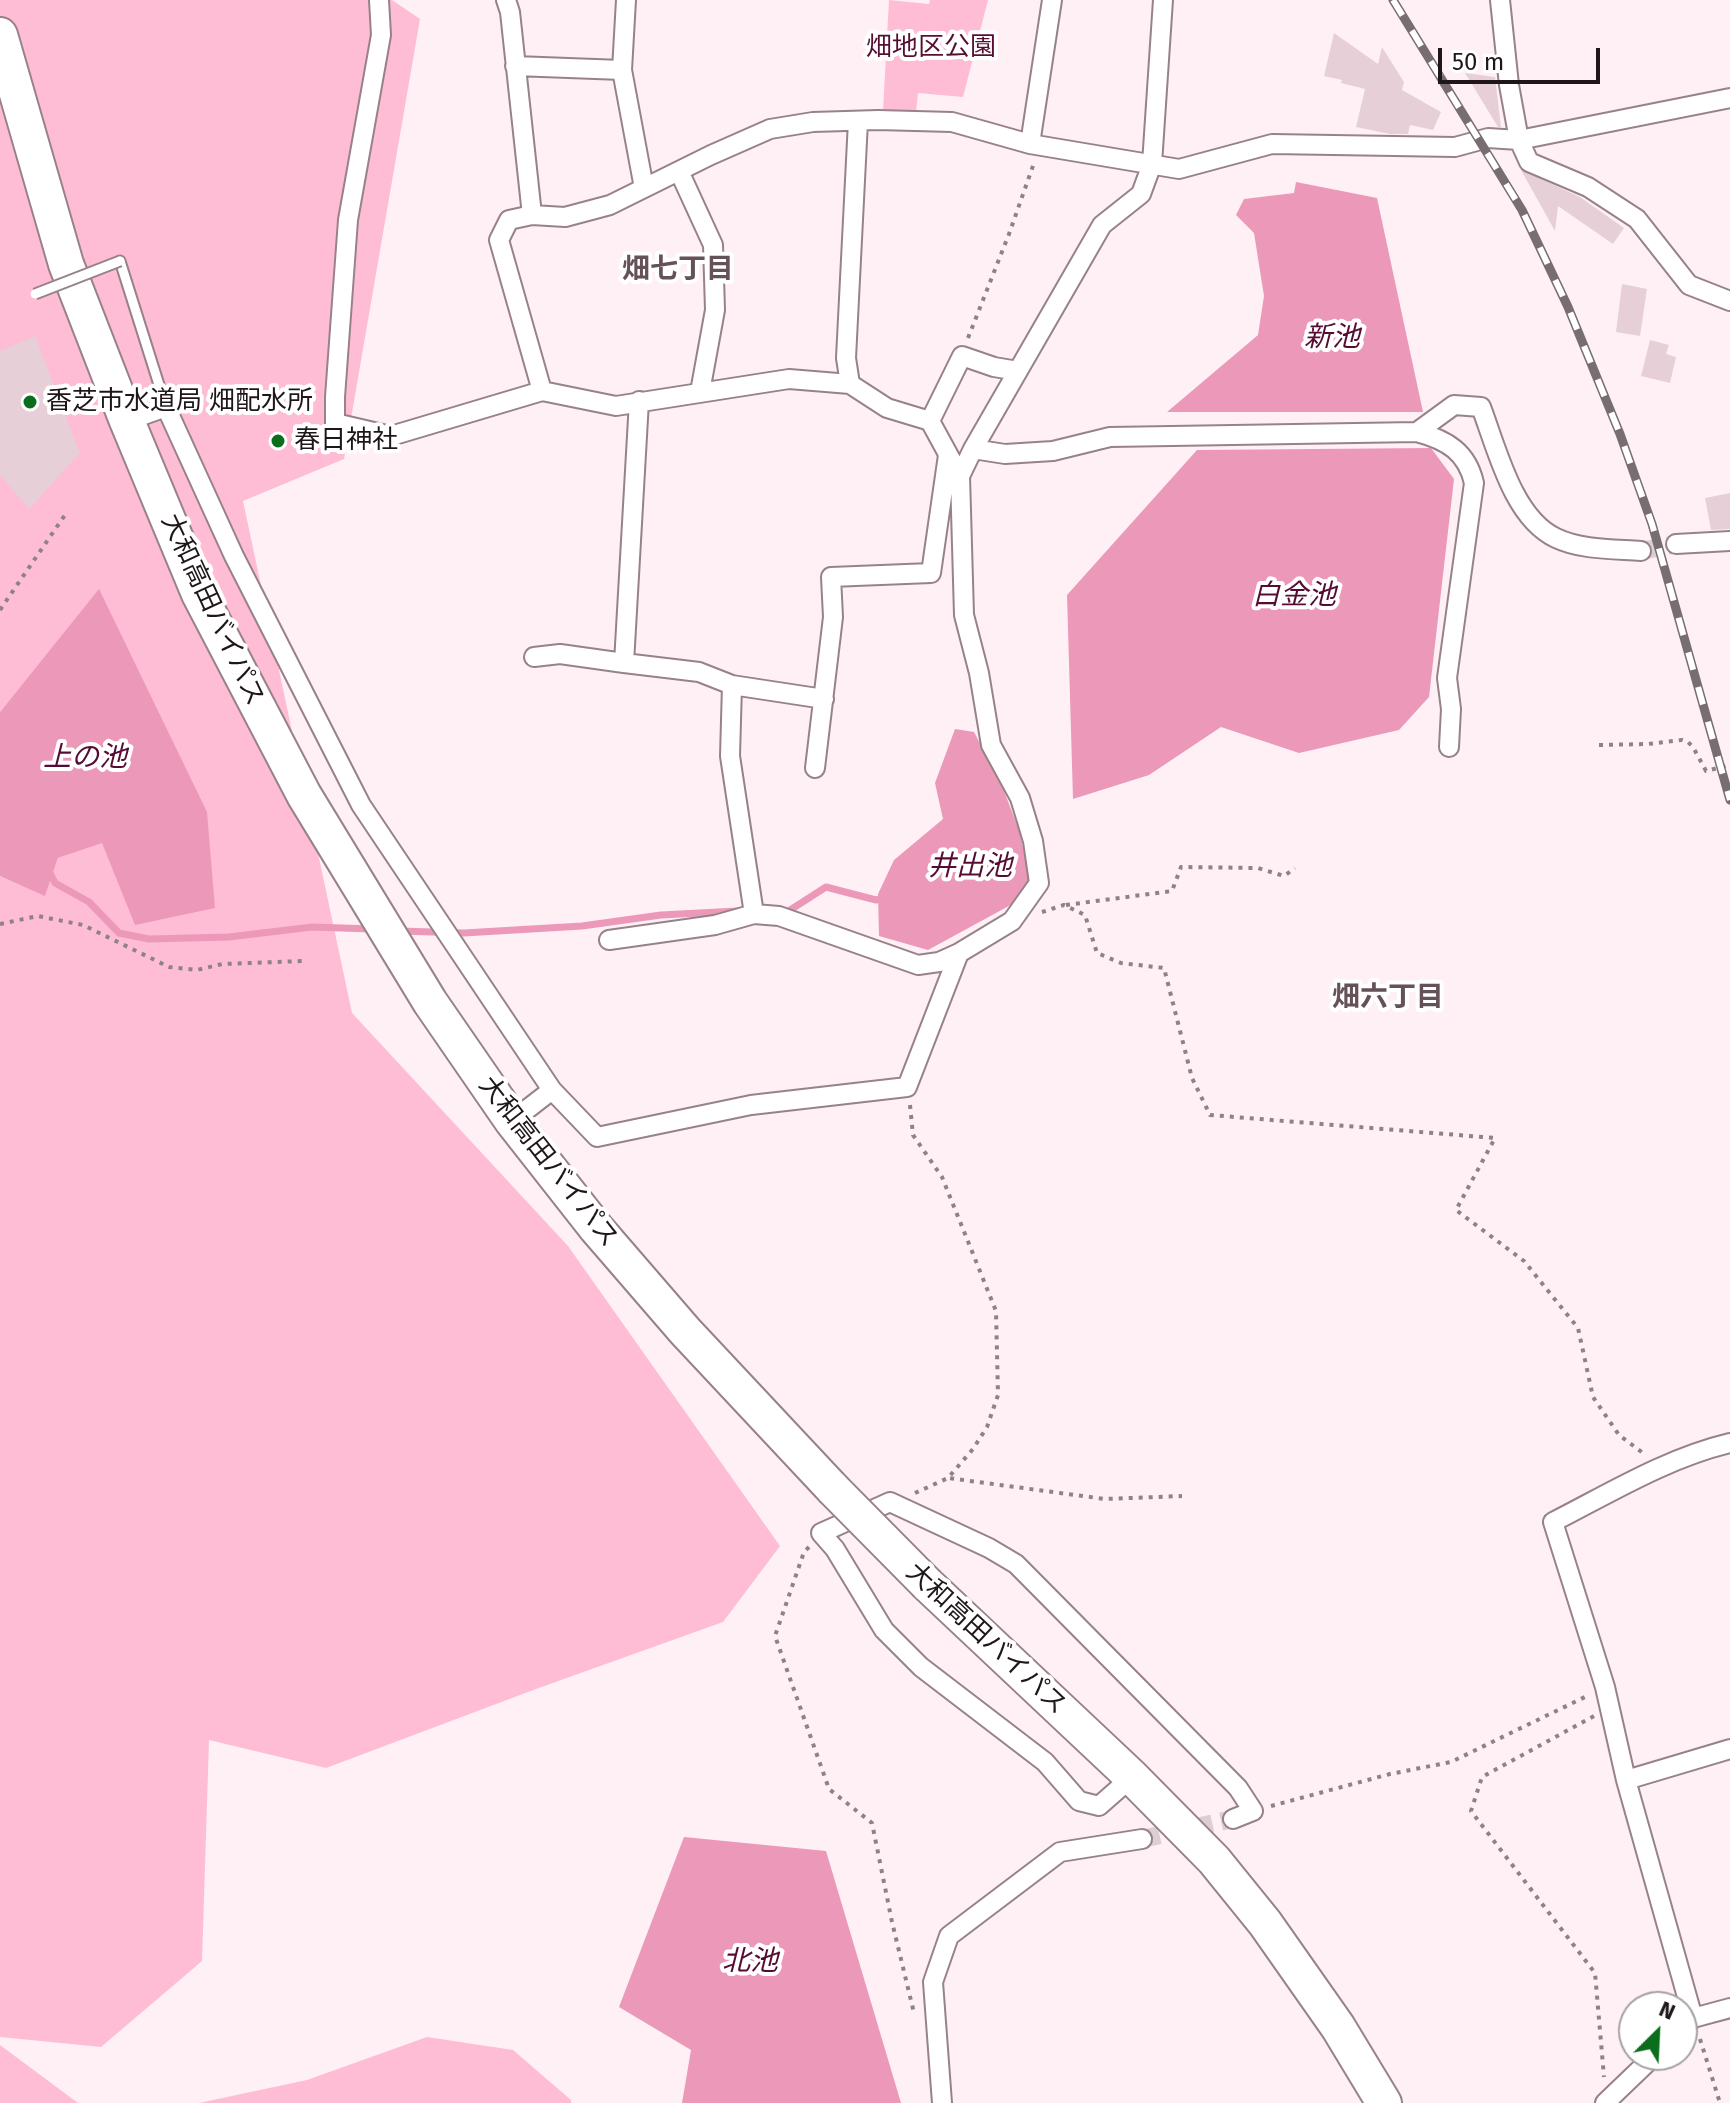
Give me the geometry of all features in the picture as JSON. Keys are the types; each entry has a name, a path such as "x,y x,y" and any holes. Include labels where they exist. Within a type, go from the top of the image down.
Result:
{"highway":[{"name":"大和高田バイパス","path":"0,35 66,264 199,594 304,795 430,1002 512,1121 596,1228 675,1320 833,1489 927,1584 1132,1777 1214,1860 1265,1923 1338,2027 1384,2103"}],"street":[{"path":"379,0 381,35 348,220 335,423 391,436 542,391 616,406 789,379 850,384 887,408 930,421 960,476"},
{"path":"506,0 510,12 532,215"},
{"path":"626,0 622,70 644,188"},
{"path":"1035,145 1052,0"},
{"path":"609,940 715,925 754,914 779,916 918,965 939,962 959,953 1012,921 1039,883 1033,841 1020,798 991,745 979,673 964,615 960,476 1102,225 1141,194 1152,164 1163,0"},
{"path":"1500,0 1509,85 1519,140 1529,162 1588,187 1637,219 1689,285 1730,301"},
{"path":"515,66 622,70"},
{"path":"542,391 499,240 509,220 532,215 565,217 610,205 770,129 813,122 952,122 1035,145 1179,169 1272,144 1455,147 1488,138 1519,140 1730,98"},
{"path":"850,384 846,358 858,121"},
{"path":"679,171 713,245 715,310 700,392"},
{"path":"930,421 962,356 1018,371"},
{"path":"624,663 639,401"},
{"path":"1417,432 1454,405 1481,407 1513,492 1536,526 1557,539 1586,547 1641,551"},
{"path":"127,421 166,407 234,556 361,805 552,1090 597,1137 751,1105 907,1087 959,953"},
{"path":"973,449 1005,454 1053,451 1110,437 1417,432 1436,437 1454,448 1470,466 1474,483 1447,678 1451,709 1449,747"},
{"path":"815,768 833,617 831,577 931,573 948,455"},
{"path":"1676,544 1730,541"},
{"path":"534,657 560,654 699,672 732,685 824,699"},
{"path":"732,685 730,756 754,914"},
{"path":"512,1121 552,1090"},
{"path":"1680,1991 1605,1687 1553,1522 1660,1467 1730,1443"},
{"path":"1132,1777 1099,1806 1079,1801 1045,1762 921,1667 884,1630 835,1549 821,1533 890,1502 989,1548 1016,1564 1238,1788 1253,1811 1233,1819"},
{"path":"1626,1780 1730,1749"},
{"path":"942,2103 933,1982 949,1936 1060,1852 1142,1839"},
{"path":"1698,2019 1730,2008"},
{"path":"1605,2103 1638,2071"}],"lane":[{"path":"35,294 120,261 166,407"}],"path":[{"path":"962,356 1009,234 1035,145"},
{"path":"0,610 67,512"},
{"path":"1599,745 1682,740 1693,747 1706,771 1730,765"},
{"path":"1012,921 1064,905 1172,891 1181,867 1258,868 1284,876 1295,868"},
{"path":"1064,905 1085,915 1097,953 1121,963 1164,968 1192,1078 1210,1115 1495,1138 1456,1210 1524,1261 1578,1328 1593,1397 1619,1435 1660,1467"},
{"path":"0,924 38,916 83,925 169,967 197,970 222,964 304,961"},
{"path":"890,1502 948,1478 987,1427 998,1395 996,1311 942,1177 913,1135 907,1087"},
{"path":"948,1478 1105,1499 1182,1496"},
{"path":"821,1533 804,1552 775,1636 829,1789 872,1823 913,2012"},
{"path":"1253,1811 1390,1774 1451,1762 1605,1687"},
{"path":"1605,2103 1595,1973 1471,1811 1482,1777 1610,1707"},
{"path":"1698,2048 1720,2103"}],"green space":[{"path":"0,0 392,0 420,19 344,459 243,501 352,1013 568,1246 780,1546 723,1622 326,1768 209,1740 202,1961 101,2047 0,2037 0,876 45,895 58,858 102,842 99,590 0,712"},
{"name":"畑地区公園","path":"889,0 929,4 930,0 988,0 963,97 918,93 916,112 883,111"},
{"path":"427,2037 513,2050 571,2103 199,2103 307,2080"},
{"path":"0,2045 78,2103 0,2103"}],"water":[{"name":"新池","path":"1296,182 1377,198 1423,412 1167,412 1258,335 1264,296 1254,233 1236,215 1244,199 1294,193"},
{"name":"白金池","path":"1431,448 1454,479 1429,697 1399,730 1299,753 1221,727 1149,775 1073,799 1067,595 1197,450"},
{"name":"上の池","path":"99,589 207,812 215,908 135,925 102,843 58,858 45,896 0,876 0,712"},
{"name":"井出池","path":"955,729 974,732 1001,783 1020,833 1030,881 1018,901 928,950 879,936 878,894 894,860 943,819 935,783"},
{"name":"北池","path":"684,1837 826,1851 901,2103 682,2103 691,2050 619,2007"}],"building":[{"path":"1334,33 1378,64 1382,47 1404,82 1402,90 1441,112 1433,130 1410,125 1408,134 1390,134 1356,127 1365,89 1324,76"},
{"path":"1465,73 1495,77 1501,127 1498,127"},
{"path":"1521,170 1580,197 1624,228 1613,244 1558,206 1555,231"},
{"path":"1622,284 1647,289 1640,336 1616,332"},
{"name":"香芝市水道局 畑配水所","path":"35,336 80,453 29,509 0,475 0,351"},
{"path":"1650,340 1669,345 1666,354 1676,357 1670,383 1641,376"},
{"path":"1730,493 1730,529 1711,530 1705,498"}],"waterway":[{"path":"48,869 55,883 89,902 119,933 149,939 229,937 312,927 372,929"},
{"path":"783,912 826,887 876,900 885,898"},
{"path":"400,931 464,933 582,926 661,915 738,911"}],"tunnel":[{"path":"1641,551 1676,544"},
{"path":"1142,1839 1233,1819"}],"railway":[{"path":"1393,0 1522,210 1568,307 1620,434 1652,524 1730,800"}],"place":[{"name":"香芝市水道局 畑配水所","path":"30,402"},
{"name":"春日神社","path":"278,441"}],"district":[{"name":"畑七丁目","path":"678,270"},
{"name":"畑六丁目","path":"1388,998"}]}
